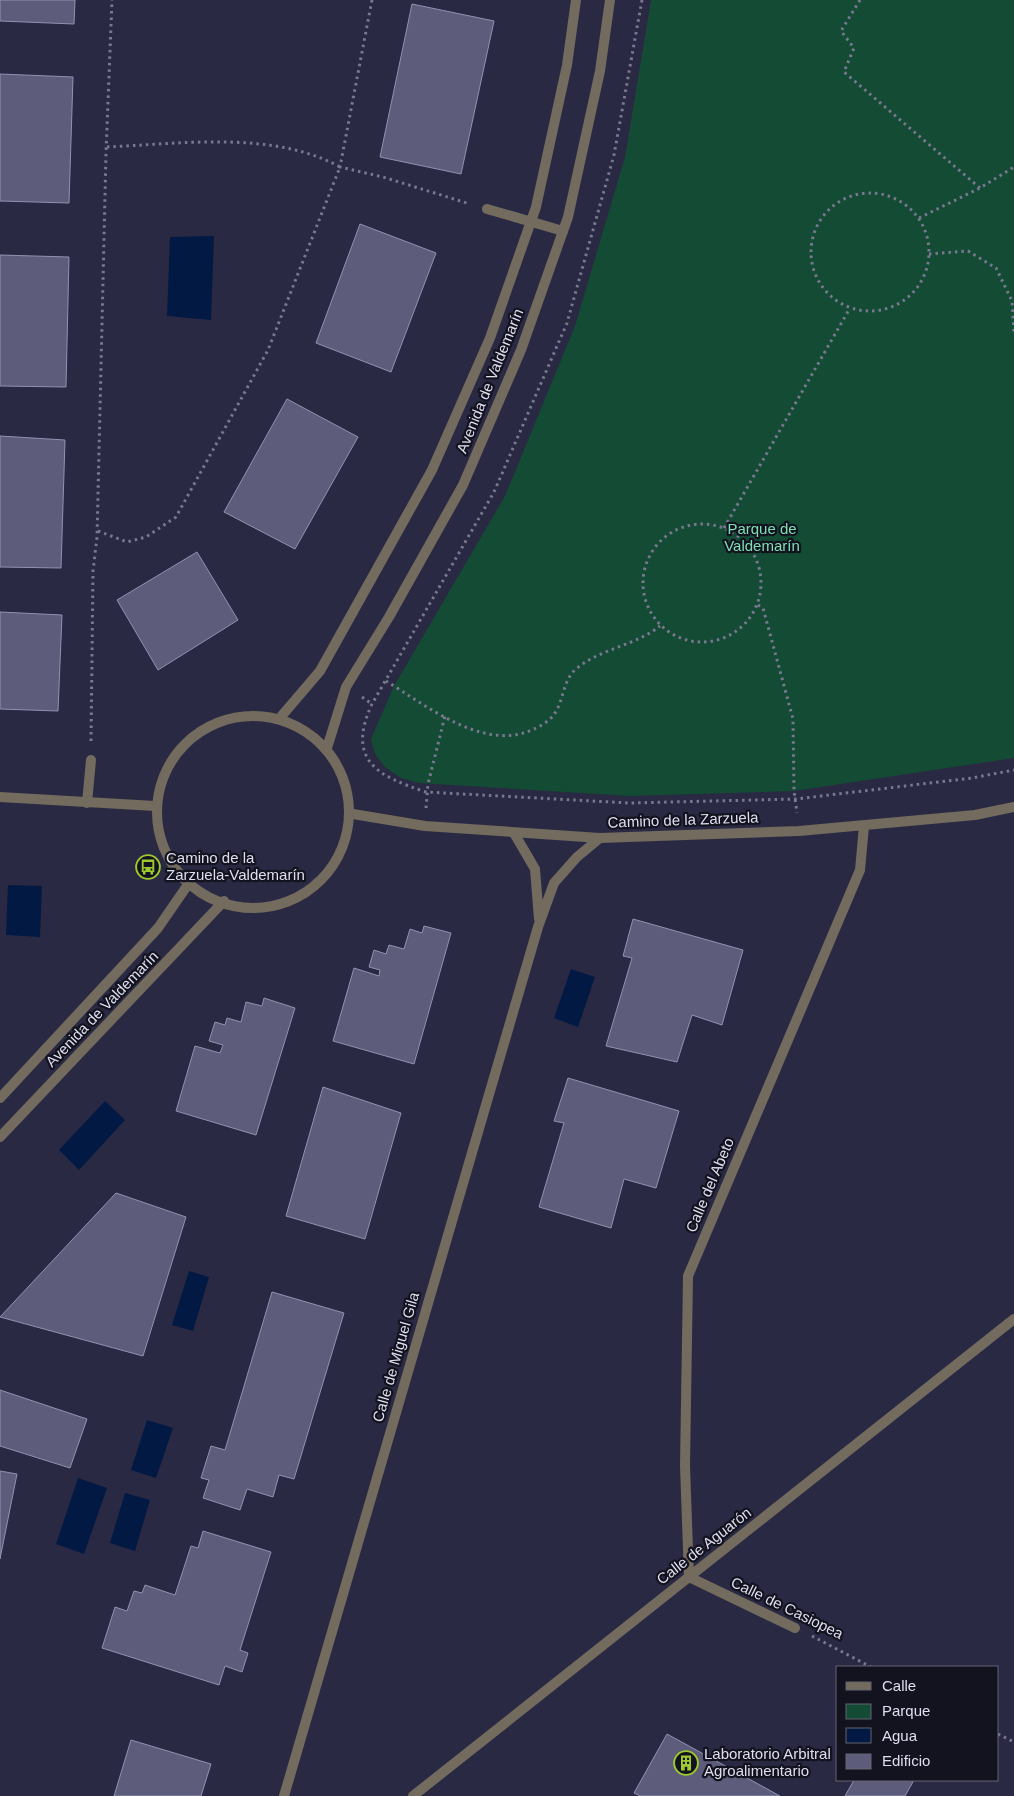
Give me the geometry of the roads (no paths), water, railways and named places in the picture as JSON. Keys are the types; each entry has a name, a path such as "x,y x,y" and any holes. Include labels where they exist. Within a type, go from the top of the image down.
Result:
{"street":[{"name":"Avenida de Valdemarín","path":"280,719 320,672 432,470 490,338 536,207 566,65 576,0"},
{"name":"Avenida de Valdemarín","path":"327,748 346,688 390,617 463,485 521,350 563,231 600,71 610,0"},
{"path":"487,209 563,231"},
{"path":"245,716 280,719 327,748 346,778 353,814 338,862 301,896 252,909 205,896 177,873 166,856 156,824 155,806 164,773 180,750 199,733 222,722 245,716"},
{"path":"87,803 91,760"},
{"path":"0,797 155,806"},
{"name":"Camino de la Zarzuela","path":"353,814 425,826 514,834 600,838 799,831 975,815 1014,807"},
{"name":"Calle del Abeto","path":"689,1577 685,1466 688,1276 860,870 864,826"},
{"name":"Calle de Miguel Gila","path":"514,834 536,868 539,897 538,927"},
{"name":"Calle de Miguel Gila","path":"284,1796 538,927 554,883 577,858 600,838"},
{"name":"Avenida de Valdemarín","path":"0,1098 158,928 189,883"},
{"name":"Avenida de Valdemarín","path":"0,1137 224,901"},
{"name":"Calle de Aguarón","path":"413,1796 1014,1319"},
{"name":"Calle de Casiopea","path":"689,1577 796,1628"}],"water":[{"path":"214,236 211,320 167,316 170,237"},
{"path":"8,885 42,886 40,937 6,935"},
{"path":"571,969 595,977 578,1027 554,1018"},
{"path":"105,1101 125,1120 79,1170 59,1150"},
{"path":"189,1271 209,1277 193,1331 172,1325"},
{"path":"147,1420 173,1428 156,1478 131,1470"},
{"path":"78,1478 107,1488 84,1554 56,1544"},
{"path":"125,1493 150,1500 135,1551 110,1543"}],"place":[{"name":"Camino de la Zarzuela-Valdemarín","path":"148,867"},
{"name":"Laboratorio Arbitral Agroalimentario","path":"686,1763"}],"park label":[{"name":"Parque de Valdemarín","path":"762,538"}]}
